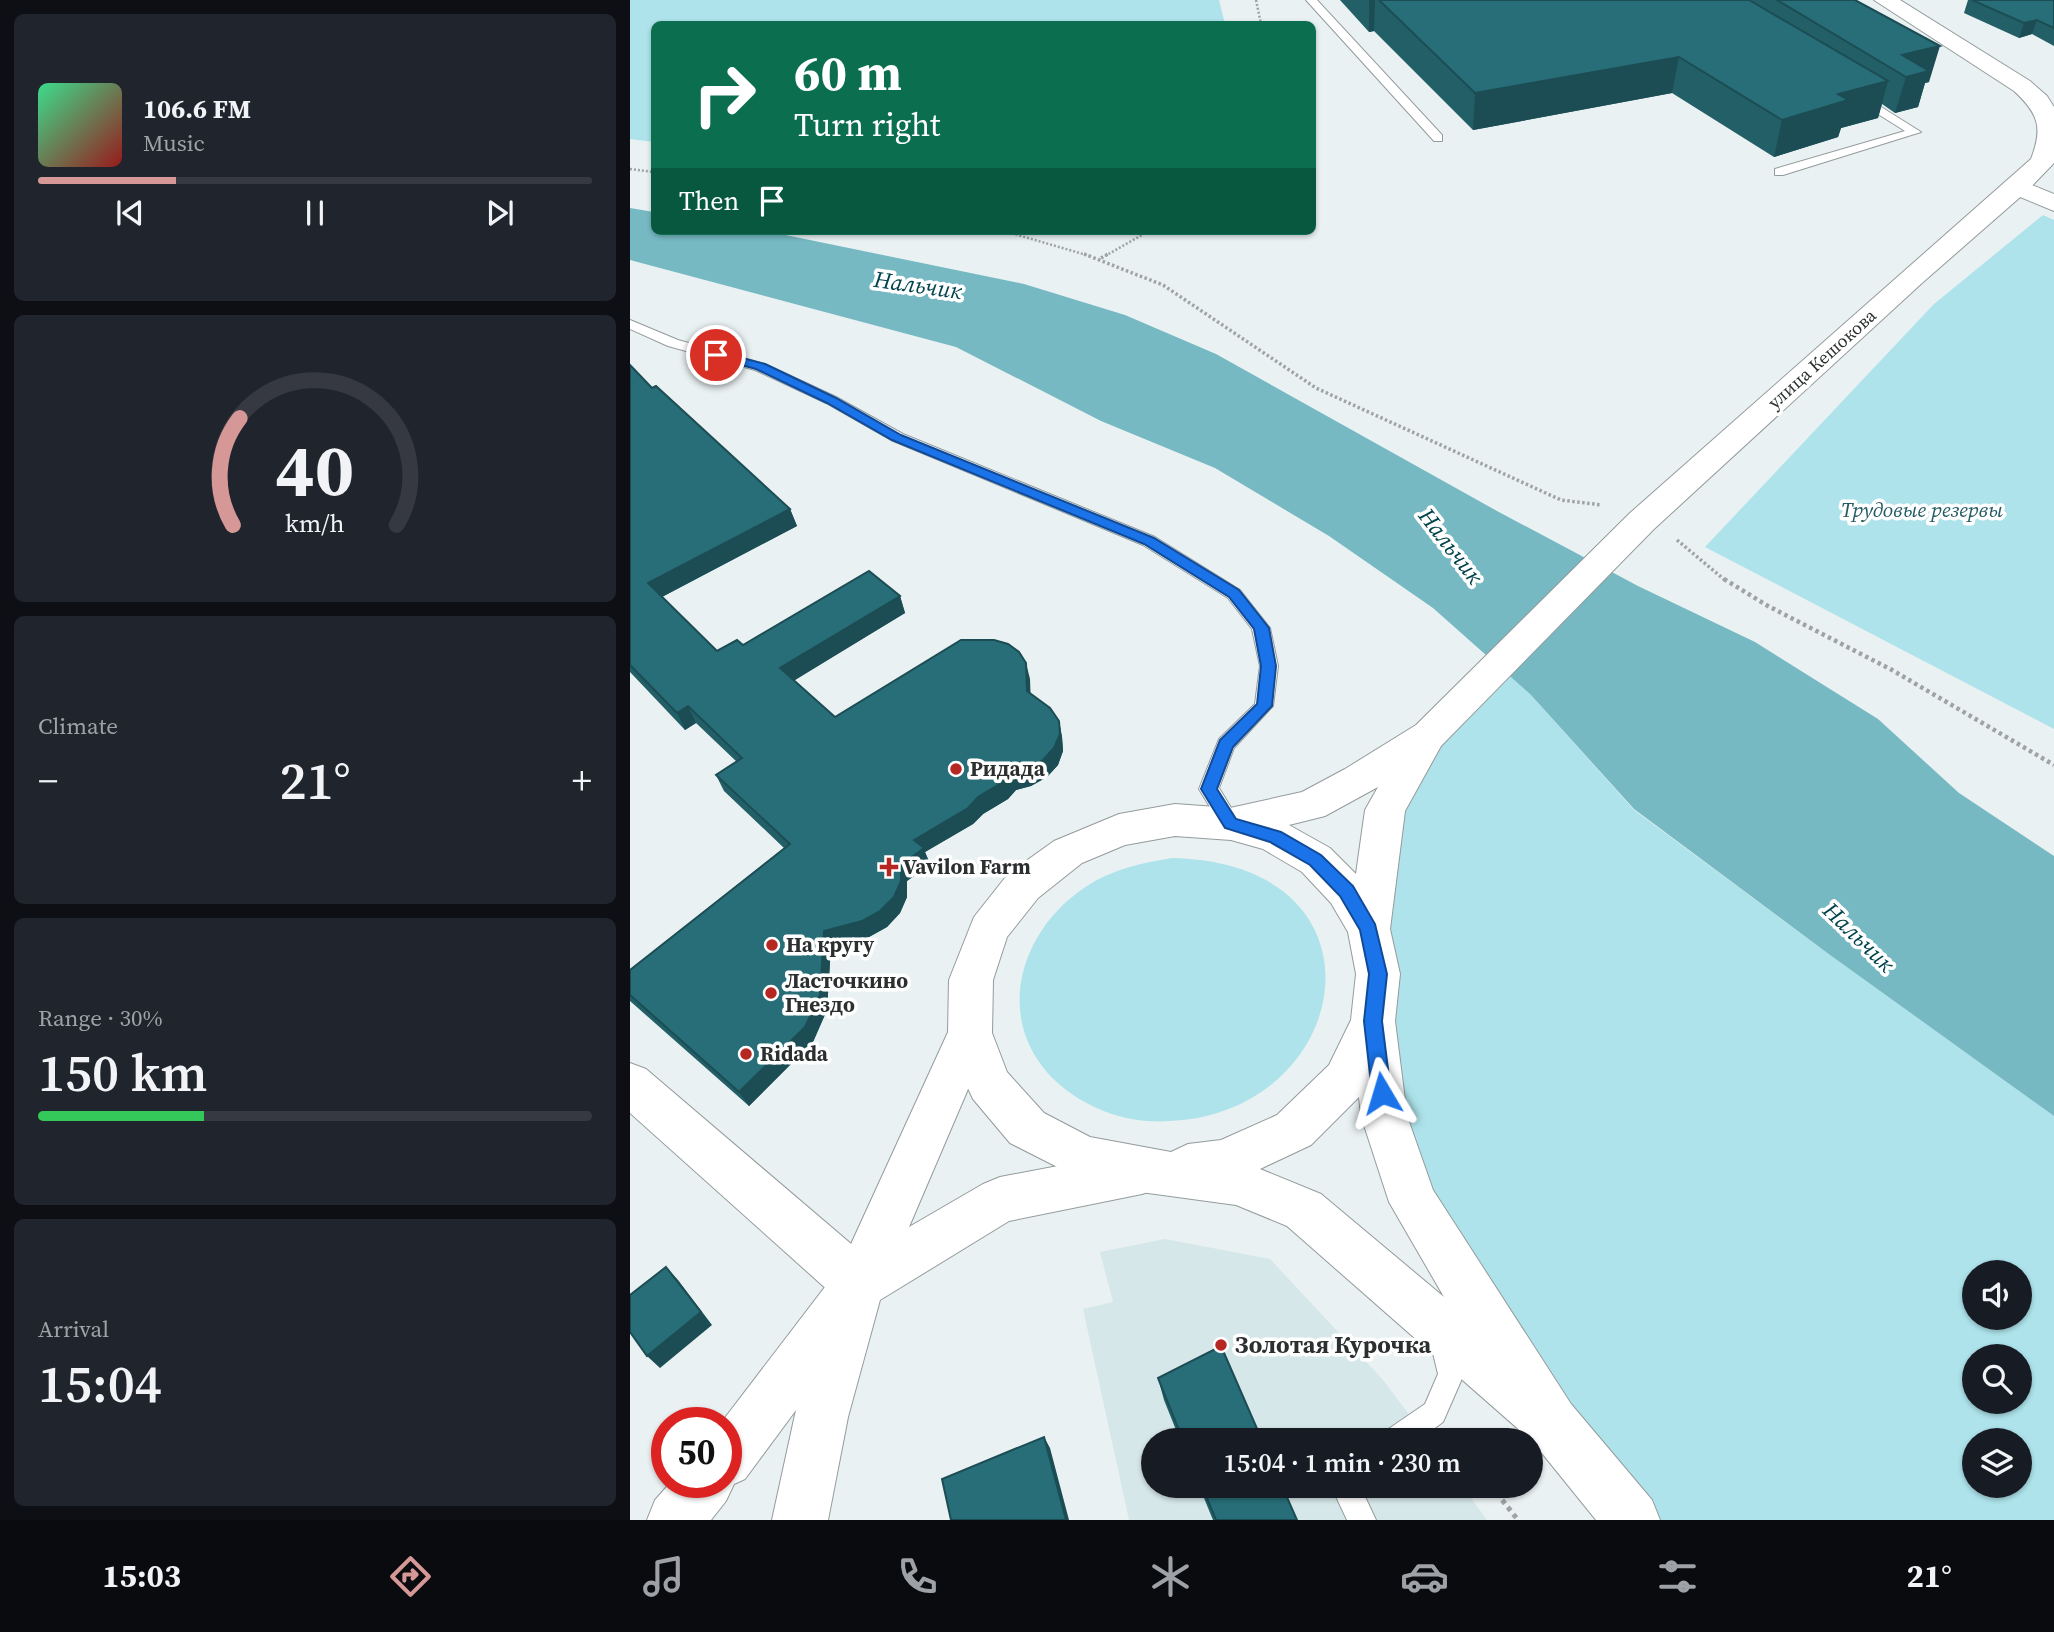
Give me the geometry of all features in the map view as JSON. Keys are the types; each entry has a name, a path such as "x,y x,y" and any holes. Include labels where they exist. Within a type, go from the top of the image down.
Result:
{"main road":[{"name":"улица Кешокова","path":"1442,721 1642,520 2042,162 2051,139 2049,120 2039,101 2022,86 1885,0"},
{"path":"2017,187 2054,204"},
{"path":"1231,824 1311,806 1359,780 1442,721"},
{"path":"1368,929 1385,810 1442,721"},
{"path":"1552,1423 1304,1210 1238,1183 1148,1171 1083,1158 1027,1128 989,1084 970,1033 971,980 989,929 1023,886 1068,852 1119,830 1175,820 1231,824 1276,837 1315,860 1346,891 1368,929 1378,974 1373,1021 1384,1116 1413,1202 1552,1423 1632,1520"},
{"path":"742,1439 859,1284 1000,1200 1148,1171 1224,1162 1294,1130 1345,1080 1373,1021"},
{"path":"800,1520 821,1417 859,1284 970,1033"},
{"path":"630,1084 859,1284"},
{"path":"675,1520 694,1498"}],"lane":[{"path":"1311,0 1438,138"},
{"path":"1779,172 1915,132 1847,89"},
{"path":"630,324 673,343 760,367 831,400 897,437 1149,541 1234,594 1261,628 1269,666 1264,706 1226,744 1209,789 1231,824"},
{"path":"1413,1428 1434,1413 1451,1374 1439,1327"},
{"path":"1351,1498 1362,1520"}],"path":[{"path":"1256,0 1260,21"},
{"path":"630,169 651,172"},
{"path":"1018,235 1101,259 1163,285 1316,388 1561,500 1642,520 1698,562 1755,597 1870,657 2054,765"},
{"path":"1101,259 1142,235"},
{"path":"1501,1498 1518,1520"}],"shaded area":[{"name":"Золотая Курочка","path":"1165,1239 1270,1259 1384,1381 1419,1428 1141,1428 1141,1498 1471,1498 1487,1520 1129,1520 1083,1309 1113,1302 1100,1252"}],"green space":[{"path":"630,0 1219,0 1224,21 651,21 651,142 630,139"},
{"name":"Трудовые резервы","path":"2043,215 2054,220 2054,729 1705,547 1934,304"},
{"path":"1497,665 1531,695 1634,810 2054,1116 2054,1520 1632,1520 1384,1116 1385,810"},
{"path":"1172,858 1247,871 1296,903 1321,947 1324,996 1307,1044 1270,1086 1216,1113 1136,1120 1114,1115 1083,1101 1065,1089 1042,1066 1027,1039 1020,1012 1021,983 1028,956 1042,929 1062,906 1087,886 1107,875"}],"water":[{"name":"Нальчик","path":"630,208 651,212 651,235 785,235 1024,284 1125,315 1216,354 1497,511 1638,586 1755,642 1878,719 1959,793 2054,856 2054,1116 1830,955 1634,809 1531,695 1433,608 1329,536 1215,468 1101,421 956,347 630,260"}],"building":[{"path":"1379,0 1749,0 1888,81 1838,94 1848,100 1782,120 1679,57 1475,93"},
{"path":"1777,0 1855,0 1940,46 1902,55 1929,71 1906,77"},
{"path":"1972,0 2054,0 2054,28 2037,20 2024,23"},
{"path":"630,365 652,388 656,386 790,509 648,583 717,651 737,640 743,645 869,571 900,596 780,668 835,717 961,640 994,640 1008,644 1019,652 1026,663 1027,691 1050,708 1059,721 1060,734 1054,748 1043,760 1026,770 1012,773 1003,782 978,797 968,808 914,840 924,848 901,865 901,881 894,897 880,911 862,921 824,931 820,995 805,1027 739,1092 630,995 630,970 790,844 716,775 742,758 688,706 677,713 630,665"},
{"path":"666,1267 701,1312 647,1356 630,1332 630,1295"},
{"path":"1221,1346 1257,1428 1178,1428 1158,1378"},
{"path":"1044,1437 1066,1520 951,1520 942,1479"},
{"path":"1207,1498 1287,1498 1297,1520 1216,1520"}],"place":[{"name":"Ридада","path":"956,769"},
{"name":"Vavilon Farm","path":"889,867"},
{"name":"На кругу","path":"772,945"},
{"name":"Ласточкино Гнездо","path":"771,993"},
{"name":"Ridada","path":"746,1054"},
{"name":"Золотая Курочка","path":"1221,1345"}],"route":[{"path":"716,355 760,367 831,400 897,437 1149,541 1234,594 1261,628 1269,666 1264,706 1226,744 1209,789 1231,824 1276,837 1315,860 1346,891 1368,929 1378,974 1373,1021 1382,1093"}]}
